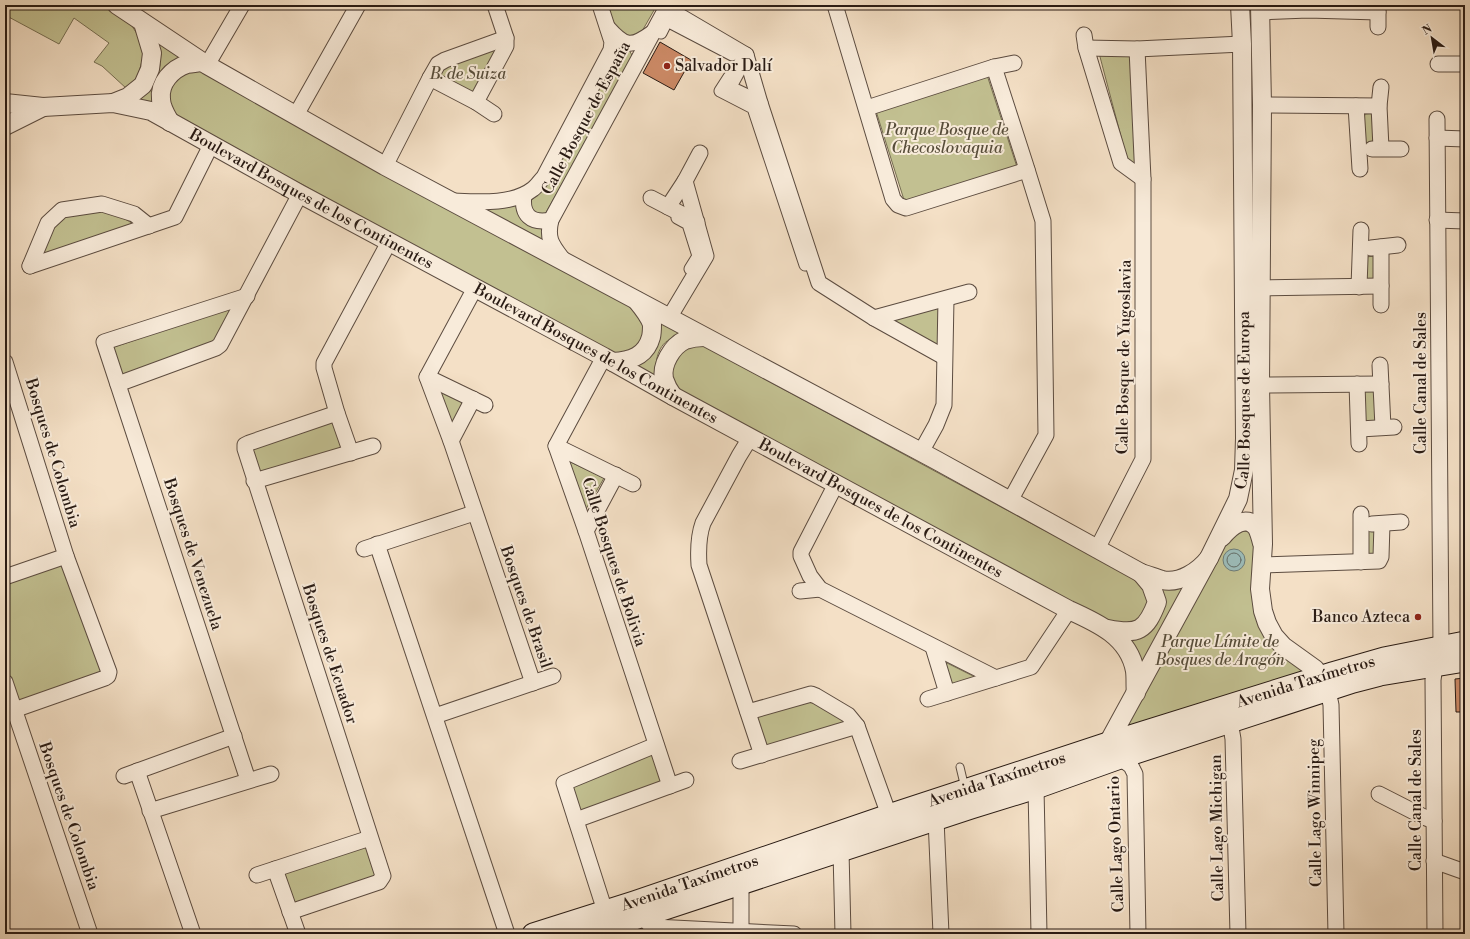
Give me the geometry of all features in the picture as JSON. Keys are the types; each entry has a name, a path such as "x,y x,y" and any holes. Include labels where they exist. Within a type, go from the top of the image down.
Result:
{"main road":[{"name":"Avenida Taxímetros","path":"1438,656 1465,642"},
{"name":"Avenida Taxímetros","path":"589,934 643,925 741,884 778,862 889,815 968,799 1036,788 1114,750 1230,722 1384,658 1438,656 1465,661"},
{"name":"Avenida Taxímetros","path":"533,934 605,911 778,862 841,851 936,820 968,799 1114,750 1324,684"}],"street":[{"path":"117,5 205,64 385,166 635,298 704,337 921,452 1141,573 1162,580 1177,580 1202,566 1209,558"},
{"path":"205,64 242,5"},
{"path":"296,115 358,5"},
{"path":"476,102 506,46 506,38 495,5"},
{"name":"Calle Bosque de España","path":"453,201 493,203 524,195 534,189 544,177 611,50 612,42 600,5"},
{"path":"835,5 893,199 898,205 906,208 1027,170"},
{"name":"Calle Bosques de Europa","path":"1114,750 1136,693 1219,540 1238,499 1244,470 1242,44 1240,5"},
{"path":"667,6 746,55 760,103 819,283 874,318 944,357"},
{"name":"Calle Bosque de España","path":"564,261 550,241 548,231 551,220 667,6"},
{"path":"1260,8 1308,10 1378,8 1378,27"},
{"name":"Calle Bosques de Europa","path":"1260,8 1262,105 1262,288 1260,385 1262,544 1260,588 1263,611 1274,636 1283,646 1315,669 1324,684"},
{"path":"668,207 708,150 698,145 670,195 664,197 648,190 644,200 688,224 698,256 669,305 659,306 562,251 556,241 555,231 559,220 667,21 739,58 720,91 753,108 805,265"},
{"path":"113,103 128,97 143,85 150,69 152,53 143,23"},
{"name":"Calle Bosque de España","path":"608,28 619,40 635,44 653,32"},
{"path":"385,166 430,78 442,61 506,38"},
{"path":"1143,179 1121,164 1085,42 1137,49 1242,44"},
{"name":"Calle Bosque de Yugoslavia","path":"1097,549 1143,459 1143,179 1137,49"},
{"path":"746,55 728,88 760,103"},
{"path":"867,108 994,67 1014,63"},
{"path":"170,122 161,100 162,88 168,77 176,70 187,64 205,64"},
{"path":"1438,64 1465,64"},
{"path":"994,67 1043,221 1046,435 1010,501"},
{"path":"430,78 476,102 494,114"},
{"path":"1381,87 1379,106 1381,148"},
{"name":"Boulevard Bosques de los Continentes","path":"5,103 43,107 113,103 151,111 300,194 608,359 750,438 1069,610 1108,629 1125,647 1132,659 1135,672 1136,693"},
{"path":"1262,105 1379,106"},
{"path":"1356,106 1360,150 1360,169"},
{"path":"5,126 43,107"},
{"name":"Calle Canal de Sales","path":"1436,934 1433,680 1438,656 1437,119"},
{"path":"1437,138 1465,139"},
{"path":"149,226 134,214 102,204 62,210 48,223 30,266 38,263 149,226 175,217 211,145"},
{"path":"1360,150 1381,148 1400,149"},
{"path":"670,318 706,256 697,222 689,179 700,153"},
{"path":"118,384 218,347 222,343 300,194"},
{"name":"Calle Bosque de España","path":"524,195 522,204 524,212 534,220 542,222 551,220"},
{"path":"651,198 697,222"},
{"path":"1438,220 1465,221"},
{"path":"1360,286 1361,230"},
{"path":"351,453 337,414 324,368 324,363 389,242"},
{"path":"1361,248 1398,245"},
{"path":"1381,247 1381,305"},
{"path":"1262,288 1381,286"},
{"path":"451,441 479,402 427,377 475,288"},
{"path":"874,318 969,292"},
{"name":"Bosques de Venezuela","path":"247,296 104,342 248,780"},
{"path":"633,484 556,446 608,359 630,360 642,354 650,342 652,325 635,298"},
{"path":"921,452 936,425 944,405 946,299"},
{"path":"673,396 667,387 664,374 665,364 670,354 678,344 685,340 704,337"},
{"name":"Bosques de Colombia","path":"5,362 9,382 66,556 109,669 108,676 102,679 14,710"},
{"path":"1357,384 1360,437 1389,427 1380,384 1380,365"},
{"name":"Bosques de Brasil","path":"427,377 451,441 474,513 533,684 434,716"},
{"path":"1260,385 1380,384"},
{"name":"Bosques de Ecuador","path":"290,912 381,880 383,874 254,481 245,448 247,444 337,414"},
{"path":"750,438 703,522 699,534 698,546 699,565 762,755"},
{"path":"254,481 373,446"},
{"name":"Calle Bosques de Bolivia","path":"556,446 586,531 670,786"},
{"path":"586,531 616,475"},
{"path":"820,590 810,576 801,556 801,552 836,484"},
{"path":"474,513 371,546 434,716 508,934"},
{"path":"1361,562 1361,519 1382,524 1401,522"},
{"path":"1219,540 1230,527 1240,522 1252,524 1257,529 1262,544"},
{"path":"1261,565 1361,562 1380,560 1382,524"},
{"path":"5,577 66,556"},
{"path":"1108,629 1124,632 1138,630 1145,626 1151,618 1157,602 1151,585 1141,573"},
{"path":"800,590 820,590 996,678"},
{"path":"928,699 1031,667 1069,610"},
{"path":"933,647 947,693"},
{"path":"533,684 553,676"},
{"name":"Bosques de Colombia","path":"5,682 90,934"},
{"name":"Calle Lago Winnipeg","path":"1324,684 1331,705 1336,934"},
{"path":"748,712 811,694 848,715 857,726 889,815"},
{"name":"Calle Lago Michigan","path":"1230,722 1233,738 1238,934"},
{"path":"740,761 857,726"},
{"path":"193,934 150,811 131,773 234,736"},
{"path":"605,911 564,786 565,782 656,745"},
{"name":"Calle Lago Ontario","path":"1114,750 1131,766 1135,774 1138,934"},
{"path":"150,811 271,774"},
{"path":"576,820 686,780"},
{"path":"1036,788 1040,934"},
{"path":"1379,794 1434,821"},
{"path":"936,820 941,934"},
{"path":"258,875 370,838"},
{"path":"841,851 842,934"},
{"path":"1434,861 1465,872"},
{"path":"275,869 298,934"},
{"path":"741,884 741,932"},
{"path":"643,925 648,923 654,927 794,934"}],"lane":[{"path":"960,767 968,799"}],"green space":[{"path":"5,5 102,5 132,26 141,40 143,57 138,76 127,89 102,66 94,62 109,43 74,18 59,44 5,15"},
{"path":"607,5 657,5 641,33 632,36 626,35 618,30 612,20"},
{"path":"157,41 181,56 157,106 130,100 147,92 157,78 160,65"},
{"path":"620,47 628,50 633,58 544,216 533,215 528,202 540,193 615,52"},
{"name":"B. de Suiza","path":"494,49 500,52 477,96 438,74 445,64"},
{"path":"1099,53 1141,53 1138,168 1128,163"},
{"path":"201,70 638,310 647,324 641,351 611,354 294,180 179,123 170,108 168,97 170,91 182,72"},
{"name":"Parque Bosque de Checoslovaquia","path":"987,75 1017,167 905,203 876,111"},
{"path":"1374,113 1375,144 1368,144 1363,135 1364,117 1365,114"},
{"path":"516,201 541,225 546,244 464,203"},
{"path":"112,211 135,225 39,258 51,227 71,213"},
{"path":"1377,256 1376,285 1365,284 1364,257"},
{"path":"237,304 218,340 119,378 109,349"},
{"path":"940,307 939,346 889,321"},
{"path":"655,318 682,335 665,342 659,351 656,362 656,379 627,362"},
{"path":"702,345 1038,527 1141,579 1150,595 1147,616 1121,628 677,390 673,384 671,361 684,346"},
{"path":"443,388 464,404 452,422 449,421 439,391"},
{"path":"1366,391 1376,391 1377,423 1367,424 1361,418 1360,398"},
{"path":"335,420 343,447 263,475 254,471 252,446"},
{"path":"564,459 604,478 586,509"},
{"path":"1376,530 1376,558 1365,552 1367,531"},
{"name":"Parque Límite de Bosques de Aragón","path":"1238,532 1250,532 1254,536 1260,627 1308,672 1123,733 1225,544"},
{"path":"61,558 102,673 18,705 5,668 5,578"},
{"path":"1189,578 1140,668 1127,640 1160,590"},
{"path":"941,660 981,680 956,687 949,683"},
{"path":"810,698 847,720 841,727 768,749 755,715"},
{"path":"652,753 662,783 580,811 571,783"},
{"path":"363,843 369,846 379,875 296,903 288,900 278,874"}],"water":[{"path":"1234,549 1242,552 1245,560 1242,568 1234,571 1226,568 1223,560 1226,552"}],"building":[{"name":"Salvador Dalí","path":"660,42 691,60 674,90 643,73"},
{"path":"1465,678 1465,712 1456,712 1455,679"}],"place":[{"name":"Salvador Dalí","path":"667,66"},
{"name":"Banco Azteca","path":"1418,617"}]}
